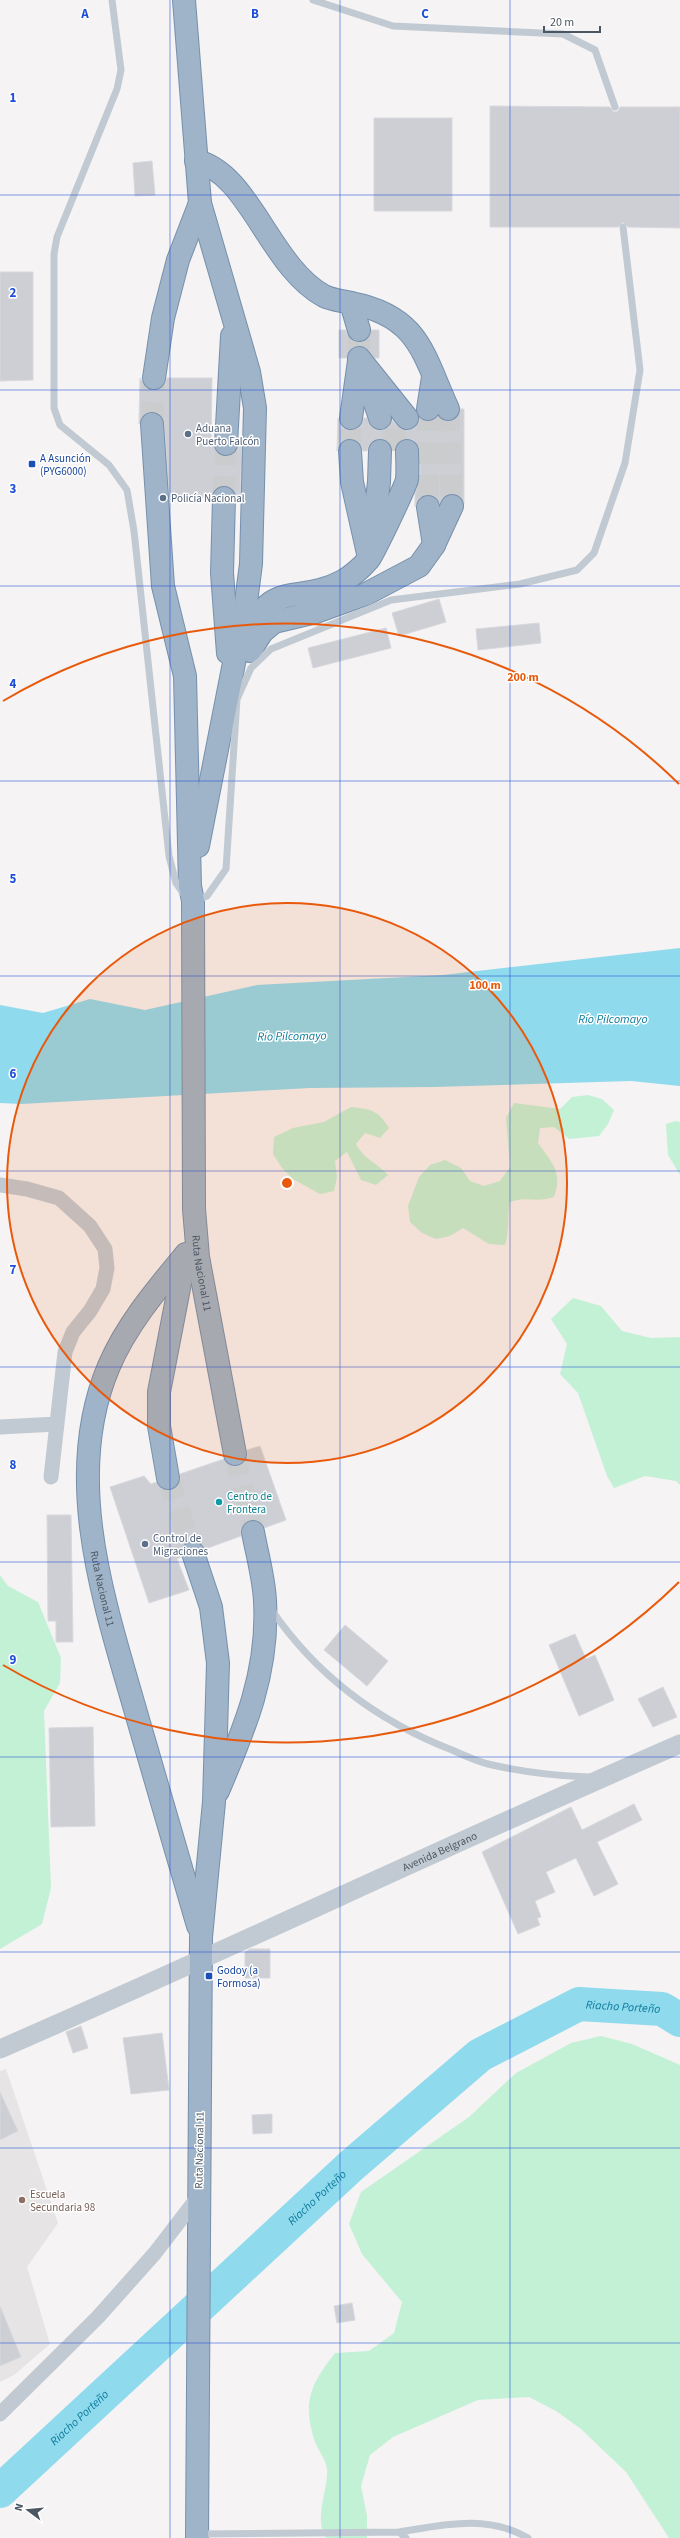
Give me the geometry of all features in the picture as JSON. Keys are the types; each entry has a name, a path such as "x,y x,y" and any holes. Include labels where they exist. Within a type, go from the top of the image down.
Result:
{"highway":[{"path":"184,0 200,203 249,372 255,408 251,564 192,894"},
{"path":"196,162 206,164 221,172 233,184 288,264 307,283 325,296 383,312 410,332 428,360 433,377 438,409"},
{"path":"154,378 163,318 178,260 200,203"},
{"path":"351,303 359,330"},
{"path":"226,444 233,320"},
{"path":"360,358 380,418 360,358"},
{"path":"152,424 163,586 185,676 192,894"},
{"path":"230,680 256,617 266,606 284,595 316,591 343,581 369,558 379,482 379,451 352,482 369,558"},
{"path":"224,498 222,573 230,680"},
{"path":"230,680 262,632 274,622 316,612 366,594 419,566 434,545 452,506"},
{"path":"428,507 434,545"},
{"name":"Ruta Nacional 11","path":"192,894 195,1148 194,1209 198,1256 236,1454"},
{"name":"Ruta Nacional 11","path":"168,1478 158,1426 159,1392 194,1209"},
{"name":"Ruta Nacional 11","path":"186,1254 135,1318 109,1366 95,1414 88,1462 90,1530 118,1649 201,1937"},
{"name":"Ruta Nacional 11","path":"214,1802 240,1740 264,1658 265,1600 253,1532"},
{"name":"Ruta Nacional 11","path":"193,1553 212,1607 218,1663 214,1802 201,1937 198,2197 198,2536"}],"street":[{"path":"0,1185 27,1189 59,1198 90,1226 105,1249 107,1268 103,1289 90,1311 73,1332 65,1352 50,1477"},
{"path":"0,1427 57,1424"},
{"name":"Avenida Belgrano","path":"0,2049 201,1961 604,1777 680,1744"},
{"path":"0,2414 98,2317 155,2253 198,2197"}],"lane":[{"path":"112,0 121,70 117,89 57,237 54,254 54,408 60,425 109,464 127,490 134,531 169,856 176,883 184,896 192,894 207,896 226,869 238,699 251,668 271,649 391,600 520,584 577,570 594,553 625,463 640,370 623,227"},
{"path":"313,0 393,26 563,34 595,50 614,107"},
{"path":"265,1600 291,1638 321,1671 358,1701 427,1740 487,1764 552,1776 604,1777"},
{"path":"198,2536 399,2532 464,2522 515,2530 528,2538"},
{"path":"399,2532 406,2538"}],"shaded area":[{"path":"6,2069 58,2223 27,2267 50,2344 14,2375 0,2382 0,2071"}],"green space":[{"path":"588,1095 602,1099 614,1110 608,1124 599,1136 569,1139 554,1127 540,1128 538,1143 552,1162 557,1174 554,1197 510,1202 505,1245 489,1244 463,1228 450,1236 436,1239 422,1233 410,1222 408,1206 419,1177 430,1165 445,1160 461,1168 470,1181 484,1186 500,1181 510,1167 506,1118 514,1103 560,1109 572,1097"},
{"path":"351,1107 369,1110 377,1114 389,1128 380,1138 365,1133 356,1144 363,1154 388,1175 376,1185 361,1180 347,1152 335,1161 337,1177 334,1191 320,1194 293,1179 282,1168 273,1154 274,1137 293,1128 324,1122"},
{"path":"676,1121 680,1122 680,1175 668,1155 666,1124"},
{"path":"573,1298 601,1306 622,1331 651,1338 680,1337 680,1485 676,1481 645,1476 614,1488 607,1476 578,1393 560,1374 567,1344 551,1319"},
{"path":"0,1575 8,1586 38,1602 61,1658 60,1683 44,1711 51,1888 42,1924 0,1949"},
{"path":"601,2036 632,2044 680,2065 680,2538 669,2538 626,2472 581,2429 556,2411 529,2397 478,2400 393,2437 370,2455 361,2486 367,2516 367,2538 326,2538 322,2530 321,2513 327,2469 315,2443 311,2425 309,2403 311,2393 320,2374 335,2353 369,2351 394,2333 402,2302 362,2254 349,2224 361,2192 469,2117 516,2073 571,2043"}],"water":[{"name":"Río Pilcomayo","path":"680,948 680,1086 631,1081 434,1087 310,1088 21,1104 0,1103 0,1005 43,1013 90,999 145,1010 257,985 443,975"}],"building":[{"path":"490,106 610,107 614,112 618,111 620,107 680,107 680,228 628,227 623,222 618,227 490,227"},
{"path":"374,118 452,118 452,211 374,211"},
{"path":"152,161 155,195 135,196 133,163"},
{"path":"0,272 33,272 33,380 0,381"},
{"path":"339,330 346,330 350,339 356,342 368,339 371,330 379,330 379,358 375,358 364,347 358,346 351,349 347,358 339,358"},
{"name":"Aduana Puerto Falcón","path":"140,378 146,388 153,390 164,386 167,378 212,378 211,444 214,444 219,454 226,456 232,455 238,445 242,445 240,498 236,498 231,488 224,486 214,491 212,498 169,497 164,423 158,413 152,412 145,414 139,424"},
{"path":"460,409 464,409 464,504 457,495 445,496 440,503 433,496 426,495 420,498 415,507 415,493 420,477 420,451 413,440 401,440 392,451 387,441 380,439 370,444 367,451 363,451 360,444 349,439 339,445 337,451 338,418 343,428 349,430 356,429 361,425 364,418 367,418 372,427 377,430 389,426 392,420 402,429 408,430 415,427 419,418 426,421 433,420 438,416 446,421 453,421 458,416"},
{"path":"439,599 446,622 399,636 392,613"},
{"path":"539,623 541,643 478,650 476,629"},
{"path":"386,628 391,648 313,668 308,648"},
{"name":"Centro de Frontera","path":"260,1446 286,1520 264,1528 257,1520 250,1520 241,1528 241,1536 205,1549 196,1541 189,1541 181,1550 181,1557 177,1559 189,1590 149,1603 110,1487 144,1476 151,1484 157,1482 163,1490 171,1490 180,1483 180,1474 224,1459 231,1466 238,1466 247,1458 247,1450"},
{"path":"47,1515 71,1515 73,1642 56,1642 56,1621 48,1621"},
{"path":"345,1625 388,1661 367,1686 324,1650"},
{"path":"575,1634 586,1659 595,1655 614,1700 579,1716 549,1645"},
{"path":"663,1687 677,1717 653,1727 638,1699"},
{"path":"93,1727 95,1826 51,1827 49,1728"},
{"path":"634,1804 642,1820 597,1842 618,1884 594,1896 576,1858 546,1872 555,1892 535,1901 541,1917 537,1918 540,1925 518,1934 482,1852 571,1807 582,1830"},
{"path":"250,1949 270,1949 270,1978 245,1978 245,1952"},
{"path":"81,2026 88,2048 73,2053 66,2032"},
{"path":"162,2033 169,2090 131,2094 123,2038"},
{"path":"0,2092 18,2131 0,2140"},
{"path":"272,2114 272,2133 253,2134 252,2115"},
{"path":"352,2303 355,2320 337,2323 334,2306"},
{"path":"0,2306 21,2357 0,2366"}],"waterway":[{"name":"Riacho Porteño","path":"0,2491 352,2165 480,2055 579,2004 662,2009 680,2020"}],"tunnel":[{"path":"359,330 359,358"},
{"path":"152,424 154,378"},
{"path":"428,409 428,507"},
{"path":"448,409 452,506"},
{"path":"350,451 351,418"},
{"path":"394,451 395,418"},
{"path":"224,498 226,444"},
{"path":"235,1454 253,1532"},
{"path":"168,1478 193,1553"}],"place":[{"name":"Aduana Puerto Falcón","path":"188,434"},
{"name":"A Asunción (PYG6000)","path":"32,464"},
{"name":"Policía Nacional","path":"163,498"},
{"name":"Centro de Frontera","path":"219,1502"},
{"name":"Control de Migraciones","path":"145,1544"},
{"name":"Godoy (a Formosa)","path":"209,1976"},
{"name":"Escuela Secundaria 98","path":"22,2200"}]}
